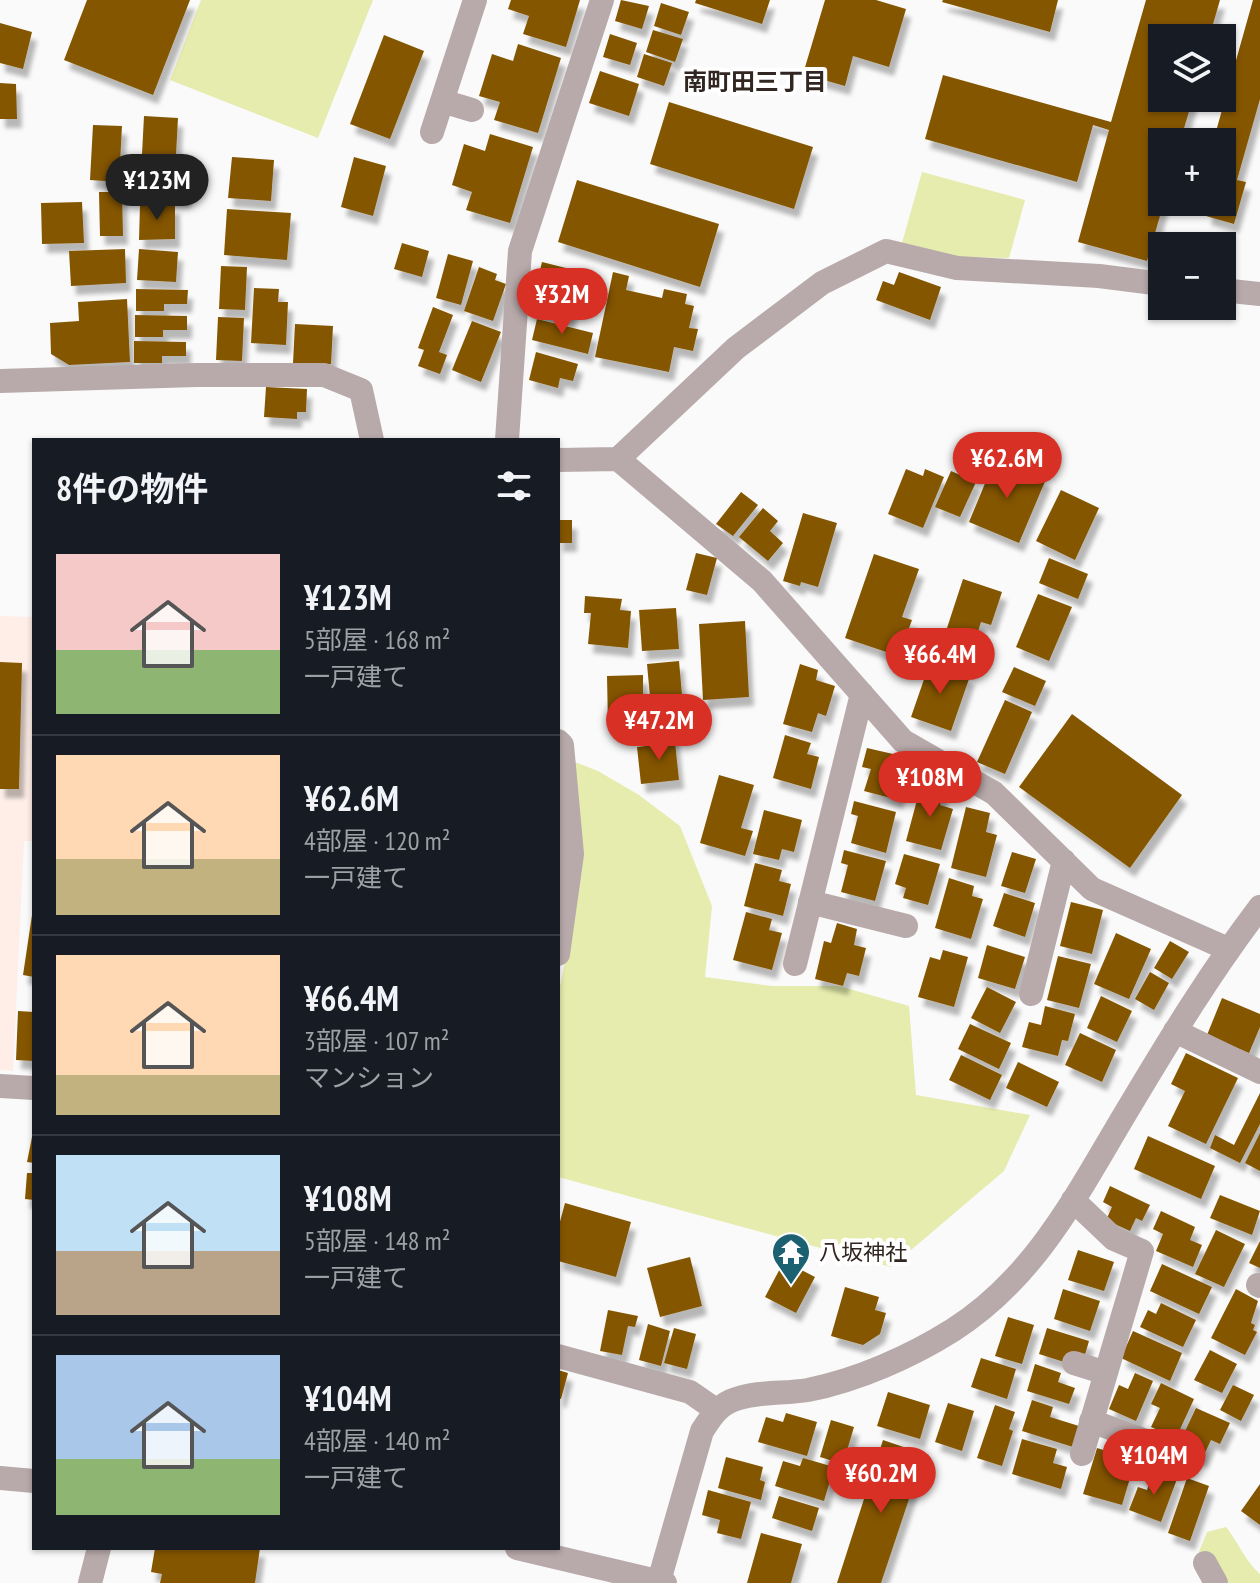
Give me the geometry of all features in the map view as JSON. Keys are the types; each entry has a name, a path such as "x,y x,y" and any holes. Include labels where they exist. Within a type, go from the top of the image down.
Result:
{"street":[{"path":"432,132 475,0"},
{"path":"507,438 520,251 602,0"},
{"path":"442,101 472,110"},
{"path":"618,459 736,348 822,283 886,251 957,268 1099,276 1148,282"},
{"path":"1236,291 1260,294"},
{"path":"0,381 324,375 361,390 372,438"},
{"path":"560,460 618,459 762,581 903,741 994,793 1092,889 1228,949"},
{"path":"795,964 862,694"},
{"path":"560,743 572,854 560,940"},
{"path":"1031,994 1064,861"},
{"path":"810,902 906,926"},
{"path":"525,1550 652,1581 702,1431 716,1410 734,1399 808,1390 902,1358 953,1330 999,1297 1038,1254 1175,1031 1228,949 1260,907"},
{"path":"1175,1031 1260,1072"},
{"path":"0,1086 32,1088"},
{"path":"1073,1200 1114,1239 1142,1251 1082,1454"},
{"path":"560,1357 690,1392 716,1410"},
{"path":"1074,1363 1106,1373"},
{"path":"1091,1421 1173,1451"},
{"path":"0,1478 32,1481"},
{"path":"90,1583 98,1550"}],"shaded area":[{"path":"0,616 32,617 32,841 24,841 13,1071 0,1070"}],"green space":[{"path":"201,0 373,0 318,138 170,80"},
{"path":"922,172 1025,200 1009,258 960,257 902,243"},
{"path":"567,759 598,771 639,795 680,826 712,906 705,977 772,986 839,986 909,1006 916,1095 1030,1115 1004,1171 891,1267 560,1178 560,986 577,902 560,840 560,770"},
{"path":"1226,1527 1260,1574 1260,1583 1208,1583 1198,1554 1207,1532"}],"building":[{"path":"87,0 190,0 153,95 64,60"},
{"path":"511,0 580,0 566,47 523,34 529,16 508,9"},
{"path":"621,0 649,6 642,29 615,21"},
{"path":"696,0 770,0 762,24 695,3"},
{"path":"825,0 876,0 906,9 889,67 853,56 845,86 803,74"},
{"path":"943,0 1058,0 1050,32"},
{"path":"1146,0 1220,0 1213,24 1148,24 1148,112 1189,112 1184,128 1148,128 1148,216 1160,216 1155,232 1148,232 1147,261 1078,242 1109,130 1093,125 1077,182 925,139 943,75 1111,122"},
{"path":"1253,0 1260,0 1260,99 1237,180 1246,182 1234,224 1206,216 1236,216 1236,128 1217,128 1221,112 1236,112 1236,60"},
{"path":"661,3 689,12 681,35 654,26"},
{"path":"0,23 32,32 23,69 0,63"},
{"path":"653,30 683,39 675,62 646,52"},
{"path":"610,34 637,43 630,65 603,57"},
{"path":"384,35 424,51 390,139 350,124"},
{"path":"518,44 561,58 538,133 494,120 500,102 479,96 492,54 513,61"},
{"path":"644,54 672,63 664,86 637,77"},
{"path":"600,71 639,84 629,116 589,103"},
{"path":"0,83 16,84 17,119 0,119"},
{"path":"669,102 813,147 794,209 650,164"},
{"path":"144,116 178,118 176,155 142,154"},
{"path":"93,125 122,126 119,182 90,180"},
{"path":"490,134 533,147 510,223 466,210 472,192 452,185 464,144 485,151"},
{"path":"232,157 274,160 271,201 228,198"},
{"path":"354,157 386,166 373,216 341,207"},
{"path":"143,160 188,163 186,199 140,196"},
{"path":"577,180 719,224 700,287 558,242"},
{"path":"99,192 122,192 123,236 100,236"},
{"path":"82,202 84,243 42,244 41,203"},
{"path":"140,205 175,205 175,239 139,240"},
{"path":"227,209 291,213 287,260 224,255"},
{"path":"402,243 429,251 422,277 394,269"},
{"path":"125,249 126,283 71,286 69,251"},
{"path":"139,249 178,252 176,282 137,280"},
{"path":"448,254 473,261 461,305 436,298"},
{"path":"542,262 582,272 570,320 530,311"},
{"path":"221,266 247,267 245,310 219,309"},
{"path":"479,267 497,274 495,280 506,284 493,321 464,311"},
{"path":"613,272 629,276 626,290 662,298 664,289 687,294 685,304 694,306 689,328 698,329 693,351 674,347 669,372 595,357"},
{"path":"899,272 941,287 930,320 876,300 883,281 894,285"},
{"path":"254,288 279,289 278,302 288,302 286,345 251,343"},
{"path":"136,289 188,290 187,304 164,304 164,311 136,311"},
{"path":"127,299 130,362 69,365 51,354 50,323 79,321 78,302"},
{"path":"433,307 453,315 439,352 447,355 440,374 418,366 424,350 418,348"},
{"path":"135,315 187,316 187,330 163,330 163,337 135,337"},
{"path":"218,317 244,318 242,361 216,360"},
{"path":"537,319 593,333 588,354 532,340"},
{"path":"472,321 501,332 481,382 452,370"},
{"path":"295,324 333,326 331,364 293,363"},
{"path":"134,341 186,342 186,356 162,356 162,363 134,363"},
{"path":"536,352 578,364 573,381 560,378 558,388 529,380"},
{"path":"266,387 307,389 306,412 297,412 297,419 264,417"},
{"path":"996,457 1046,479 1019,543 969,522"},
{"path":"906,469 923,476 925,469 944,477 923,528 888,514"},
{"path":"951,471 976,482 960,517 935,507"},
{"path":"1061,490 1099,508 1075,560 1036,541"},
{"path":"741,492 758,505 733,536 716,524"},
{"path":"763,508 778,521 770,531 783,543 768,561 739,537"},
{"path":"803,513 837,523 818,587 783,581"},
{"path":"560,520 572,520 572,543 560,543"},
{"path":"696,553 717,558 707,595 686,590"},
{"path":"874,554 919,569 902,617 912,620 904,642 897,639 892,654 845,638"},
{"path":"1049,558 1088,574 1078,599 1039,583"},
{"path":"963,579 1002,592 991,625 981,622 976,638 947,628"},
{"path":"1038,594 1072,607 1049,661 1016,647"},
{"path":"585,596 622,599 620,610 631,611 628,648 588,644 591,613 584,613"},
{"path":"676,608 679,649 642,651 639,610"},
{"path":"745,621 749,697 703,700 699,624"},
{"path":"679,661 684,717 652,719 647,664"},
{"path":"0,662 22,663 19,789 0,789"},
{"path":"930,662 970,676 951,731 911,717"},
{"path":"800,664 818,670 816,680 835,686 826,716 818,713 812,732 783,724"},
{"path":"1014,667 1046,681 1035,706 1002,692"},
{"path":"643,675 643,698 635,699 635,726 608,726 607,676"},
{"path":"1005,700 1032,712 1005,774 977,762"},
{"path":"1072,714 1182,795 1130,868 1019,787"},
{"path":"674,733 679,780 641,784 637,747 664,744 663,734"},
{"path":"785,735 811,743 807,754 819,757 811,789 773,778"},
{"path":"867,748 893,754 891,761 908,765 898,800 864,791 871,769 862,767"},
{"path":"719,775 754,785 741,828 753,831 745,856 700,843"},
{"path":"921,785 944,791 940,805 953,809 941,850 906,841"},
{"path":"854,801 896,812 886,853 851,843 858,816 851,814"},
{"path":"966,807 990,813 986,832 997,835 986,877 951,868"},
{"path":"764,810 802,820 794,852 782,849 779,860 753,854"},
{"path":"844,850 886,861 875,901 841,892 848,865 841,863"},
{"path":"1012,852 1036,859 1025,893 1001,886"},
{"path":"904,854 940,864 928,905 903,898 906,888 895,884"},
{"path":"755,863 782,870 779,881 791,884 783,916 744,906"},
{"path":"949,878 974,886 972,896 983,899 971,939 935,928"},
{"path":"1004,893 1035,903 1025,937 993,926"},
{"path":"1071,902 1103,910 1092,954 1060,946"},
{"path":"746,912 772,919 769,930 782,933 772,970 733,960"},
{"path":"32,915 32,977 23,975"},
{"path":"837,923 857,929 854,945 866,948 859,976 847,973 843,986 815,979 824,941 831,943"},
{"path":"1116,933 1151,949 1129,999 1094,984"},
{"path":"1170,941 1189,952 1172,979 1154,968"},
{"path":"987,945 1025,957 1015,989 978,978"},
{"path":"943,950 968,957 954,1007 918,997 930,957 940,960"},
{"path":"1058,956 1091,964 1079,1008 1047,1000"},
{"path":"1150,972 1169,983 1154,1010 1135,999"},
{"path":"987,987 1016,1002 1000,1033 971,1018"},
{"path":"1101,996 1132,1011 1117,1042 1087,1028"},
{"path":"1222,998 1260,1014 1260,1027 1249,1053 1207,1035"},
{"path":"1045,1006 1075,1014 1068,1041 1062,1040 1058,1056 1022,1047 1029,1022 1041,1025"},
{"path":"18,1011 32,1012 32,1061 16,1060"},
{"path":"970,1024 1011,1043 999,1069 958,1049"},
{"path":"1080,1033 1116,1050 1102,1082 1065,1065"},
{"path":"1186,1053 1238,1078 1206,1144 1168,1126 1185,1091 1171,1084"},
{"path":"961,1055 1002,1075 990,1100 949,1080"},
{"path":"1018,1062 1059,1082 1047,1107 1006,1088"},
{"path":"1260,1093 1260,1124 1240,1163 1210,1148 1215,1135 1234,1145"},
{"path":"1260,1133 1260,1171 1245,1163"},
{"path":"1148,1136 1215,1166 1201,1199 1134,1169"},
{"path":"32,1137 32,1163 27,1162"},
{"path":"27,1173 32,1173 32,1200 25,1199"},
{"path":"1110,1186 1150,1205 1142,1221 1136,1218 1130,1231 1106,1220 1112,1207 1103,1202"},
{"path":"1220,1195 1260,1211 1252,1235 1210,1218"},
{"path":"565,1203 631,1222 616,1277 560,1262 560,1222"},
{"path":"1161,1211 1195,1227 1190,1240 1202,1245 1193,1267 1156,1251 1163,1234 1153,1229"},
{"path":"1216,1230 1245,1244 1224,1287 1195,1274"},
{"path":"1260,1241 1260,1268 1249,1263"},
{"path":"1078,1250 1114,1262 1104,1291 1068,1280"},
{"path":"690,1257 702,1306 660,1317 647,1268"},
{"path":"784,1261 815,1277 796,1313 765,1297"},
{"path":"1162,1264 1212,1287 1199,1314 1150,1291"},
{"path":"845,1287 879,1297 875,1310 886,1313 880,1334 863,1345 831,1336"},
{"path":"1063,1289 1100,1301 1090,1331 1054,1319"},
{"path":"1236,1289 1258,1301 1251,1323 1257,1332 1245,1355 1211,1338"},
{"path":"1161,1303 1196,1320 1183,1347 1140,1327 1148,1310 1156,1314"},
{"path":"608,1310 638,1316 635,1327 628,1326 622,1355 600,1351"},
{"path":"1008,1317 1034,1325 1022,1364 995,1356"},
{"path":"648,1324 670,1331 661,1366 639,1360"},
{"path":"674,1328 696,1334 687,1369 664,1363"},
{"path":"1047,1328 1089,1341 1084,1358 1067,1353 1064,1362 1039,1354"},
{"path":"1133,1331 1182,1353 1170,1381 1121,1358"},
{"path":"1210,1350 1237,1364 1222,1393 1194,1380"},
{"path":"981,1358 1016,1369 1007,1399 971,1387"},
{"path":"1035,1364 1061,1373 1058,1382 1075,1388 1069,1404 1027,1391"},
{"path":"560,1371 568,1373 560,1399"},
{"path":"1135,1373 1153,1381 1136,1421 1109,1409 1119,1385 1128,1389"},
{"path":"1161,1383 1194,1399 1176,1438 1151,1427 1160,1408 1151,1404"},
{"path":"1233,1385 1254,1395 1241,1421 1220,1410"},
{"path":"888,1392 930,1405 920,1439 877,1426"},
{"path":"1032,1400 1053,1407 1050,1417 1079,1426 1073,1447 1022,1431"},
{"path":"948,1403 974,1411 962,1451 935,1442"},
{"path":"995,1405 1015,1412 1009,1429 1013,1431 1002,1466 977,1458"},
{"path":"1196,1408 1230,1423 1220,1444 1211,1440 1202,1459 1177,1448"},
{"path":"786,1413 817,1422 807,1456 758,1442 766,1417 783,1422"},
{"path":"831,1420 854,1427 843,1464 820,1457"},
{"path":"1022,1439 1057,1449 1053,1463 1067,1467 1061,1489 1012,1474"},
{"path":"883,1440 924,1454 881,1583 837,1583"},
{"path":"1097,1448 1128,1458 1123,1476 1130,1478 1122,1505 1083,1494"},
{"path":"726,1457 763,1467 760,1480 765,1482 761,1500 718,1488"},
{"path":"803,1458 834,1467 824,1501 775,1486 783,1461 800,1466"},
{"path":"1153,1471 1177,1479 1161,1522 1129,1510 1138,1487 1147,1490"},
{"path":"1187,1478 1209,1486 1190,1541 1168,1533"},
{"path":"1260,1484 1260,1525 1241,1511"},
{"path":"708,1490 751,1502 741,1539 717,1533 720,1520 702,1515"},
{"path":"779,1496 819,1508 812,1531 772,1518"},
{"path":"761,1533 802,1544 791,1583 747,1583"},
{"path":"155,1550 260,1550 255,1583 160,1583 162,1574 151,1572"}],"place":[{"name":"八坂神社","path":"791,1286"}],"district":[{"name":"南町田三丁目","path":"755,82"}]}
